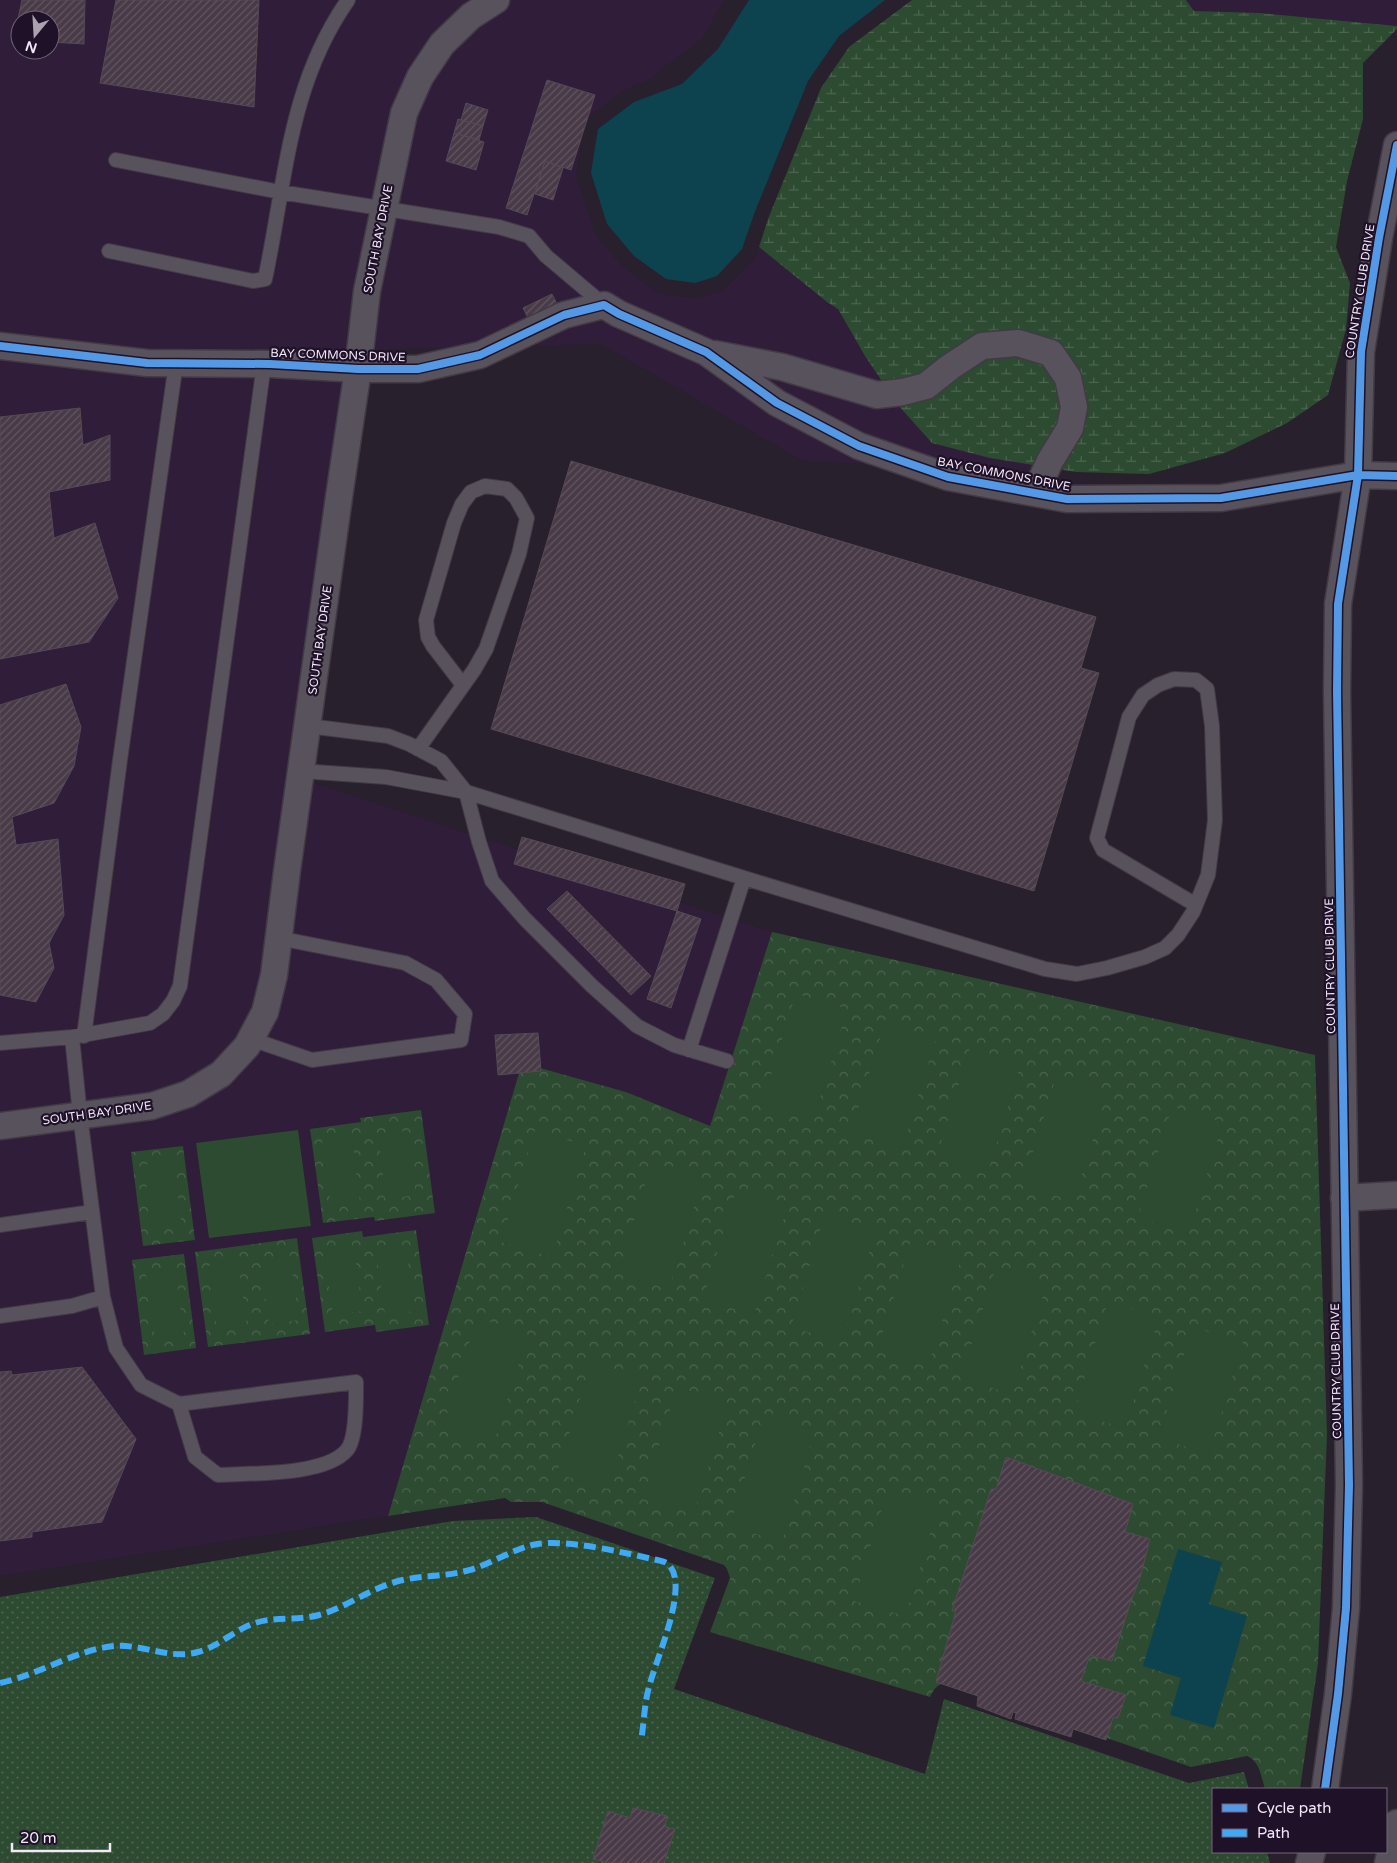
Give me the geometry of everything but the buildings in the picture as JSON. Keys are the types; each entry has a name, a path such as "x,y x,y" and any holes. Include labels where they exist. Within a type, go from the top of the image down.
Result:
{"street":[{"name":"SOUTH BAY DRIVE","path":"0,1126 152,1106 188,1094 221,1074 247,1046 265,1012 274,975 338,497 358,369 367,291 404,113 420,77 442,44 471,16 496,0"},
{"name":"COUNTRY CLUB DRIVE","path":"1325,1788 1338,1694 1346,1608 1349,1485 1337,691 1338,604 1358,475 1361,352 1379,238 1397,145"},
{"name":"BAY COMMONS DRIVE","path":"0,346 147,363 264,364 358,369 418,369 480,355 564,315 604,305 619,314 706,352 777,403 859,446 948,477 1067,499 1221,498 1358,475 1397,476"},
{"path":"706,352 782,367 877,395 903,392 926,386 950,367 982,346 1018,343 1051,353 1068,378 1074,407 1070,428 1050,461 1035,493"},
{"path":"1344,1198 1397,1195"},
{"path":"1388,1863 1397,1823"}],"lane":[{"path":"110,251 253,281 265,279 290,140 300,97 312,64 348,0"},
{"path":"116,160 280,192 499,227 529,236 546,256 604,305"},
{"path":"176,363 120,760 78,1036 80,1115 103,1297 116,1348 140,1385 179,1404 356,1382 355,1421 348,1449 332,1461 308,1469 218,1475 195,1457 179,1404"},
{"path":"0,1043 78,1036 150,1023 163,1014 173,1001 180,986 264,364"},
{"path":"418,748 463,685 486,649 519,554 527,518 516,498 507,490 495,487 485,486 471,492 462,504 454,523 426,620 428,637 433,646 463,685"},
{"path":"301,770 386,777 466,792 1021,963 1077,974 1145,957 1165,948 1178,935 1196,906 1208,875 1215,820 1212,726 1207,689 1196,680 1174,679 1158,685 1143,695 1128,716 1097,838 1104,850 1196,906"},
{"path":"308,726 388,736 410,744 441,761 466,792 479,842 492,881 520,912 592,986 637,1026 674,1045 727,1061"},
{"path":"689,1050 744,878"},
{"path":"251,1039 312,1060 461,1040 465,1014 436,980 405,963 278,938"},
{"path":"0,1225 92,1212"},
{"path":"0,1316 72,1306 103,1297"}],"shaded area":[{"path":"0,0 724,0 702,39 658,72 653,78 626,89 590,116 585,122 576,175 596,235 623,267 658,293 693,299 724,290 753,260 759,247 838,309 865,356 898,405 990,458 1076,472 803,461 601,344 358,350 301,779 772,932 710,1126 626,1092 522,1063 388,1516 0,1576"},
{"path":"1186,0 1397,0 1397,26 1260,13 1194,11"}],"green space":[{"path":"912,0 1186,0 1194,11 1260,13 1397,26 1397,29 1363,63 1363,119 1347,181 1336,247 1350,283 1346,329 1328,395 1287,423 1225,453 1149,474 1076,472 990,458 932,443 898,405 865,356 838,309 759,247 768,219 821,88 849,47"},
{"path":"772,932 1315,1055 1327,1434 1318,1663 1300,1788 1265,1788 1257,1765 1247,1756 1191,1767 950,1684 940,1685 930,1697 710,1632 730,1578 724,1565 542,1502 511,1502 505,1498 388,1516 522,1063 626,1092 710,1126"},
{"path":"796,994 847,1009 813,1121 762,1105"},
{"path":"885,1022 936,1038 902,1149 851,1133"},
{"path":"970,1048 1021,1063 987,1175 936,1159"},
{"path":"1057,1074 1108,1090 1074,1201 1023,1186"},
{"path":"1172,1107 1223,1122 1189,1233 1138,1218"},
{"path":"421,1110 435,1213 375,1221 374,1217 323,1223 310,1129 361,1122 360,1118"},
{"path":"298,1130 311,1226 209,1238 196,1143"},
{"path":"535,1130 586,1146 552,1257 501,1242"},
{"path":"407,1131 416,1195 386,1199 378,1134"},
{"path":"352,1138 360,1203 331,1206 322,1142"},
{"path":"183,1146 195,1240 143,1246 131,1152"},
{"path":"173,1161 182,1226 152,1230 144,1165"},
{"path":"652,1162 703,1178 669,1289 618,1274"},
{"path":"737,1188 788,1204 754,1315 703,1300"},
{"path":"825,1215 876,1230 842,1342 791,1327"},
{"path":"416,1230 429,1325 376,1332 375,1325 325,1332 312,1238 362,1231 363,1237"},
{"path":"297,1238 310,1334 208,1347 195,1252"},
{"path":"911,1240 962,1256 928,1367 877,1352"},
{"path":"354,1246 362,1311 333,1315 324,1250"},
{"path":"406,1246 414,1311 385,1315 376,1250"},
{"path":"184,1254 196,1348 144,1355 132,1260"},
{"path":"290,1255 299,1320 269,1324 260,1259"},
{"path":"238,1262 247,1327 217,1330 208,1266"},
{"path":"996,1267 1047,1282 1012,1394 961,1378"},
{"path":"175,1270 184,1335 155,1338 146,1274"},
{"path":"1108,1301 1159,1317 1125,1428 1074,1413"},
{"path":"477,1318 528,1334 493,1445 442,1430"},
{"path":"1192,1327 1243,1342 1209,1454 1159,1438"},
{"path":"591,1362 642,1378 608,1489 557,1474"},
{"path":"677,1387 728,1403 694,1514 643,1499"},
{"path":"764,1415 815,1430 782,1542 730,1526"},
{"path":"888,1489 939,1504 905,1616 854,1601"},
{"path":"536,1517 715,1578 674,1689 925,1774 944,1699 1189,1783 1244,1772 1249,1788 1212,1788 1212,1853 1267,1853 1270,1863 0,1863 0,1597 453,1521"}],"water":[{"path":"749,0 885,0 839,36 808,81 754,214 742,249 717,276 695,283 666,279 634,256 607,224 591,173 598,129 634,102 682,84 718,49"},
{"path":"1178,1549 1222,1562 1209,1604 1247,1616 1214,1728 1170,1715 1181,1678 1143,1666"}],"marked path":[{"path":"0,1683 101,1648 125,1646 177,1654 198,1652 255,1623 319,1615 395,1582 466,1571 528,1546 564,1543 663,1561 670,1566 675,1577 673,1609 648,1691 641,1741"}],"cycle path":[{"path":"1325,1788 1338,1694 1346,1608 1349,1485 1337,691 1338,604 1358,475 1361,352 1379,238 1397,145"},
{"path":"0,346 147,363 270,364 358,369 418,369 480,355 564,315 604,305 619,314 706,352 777,403 859,446 948,477 1067,499 1221,498 1358,475 1397,476"}]}
